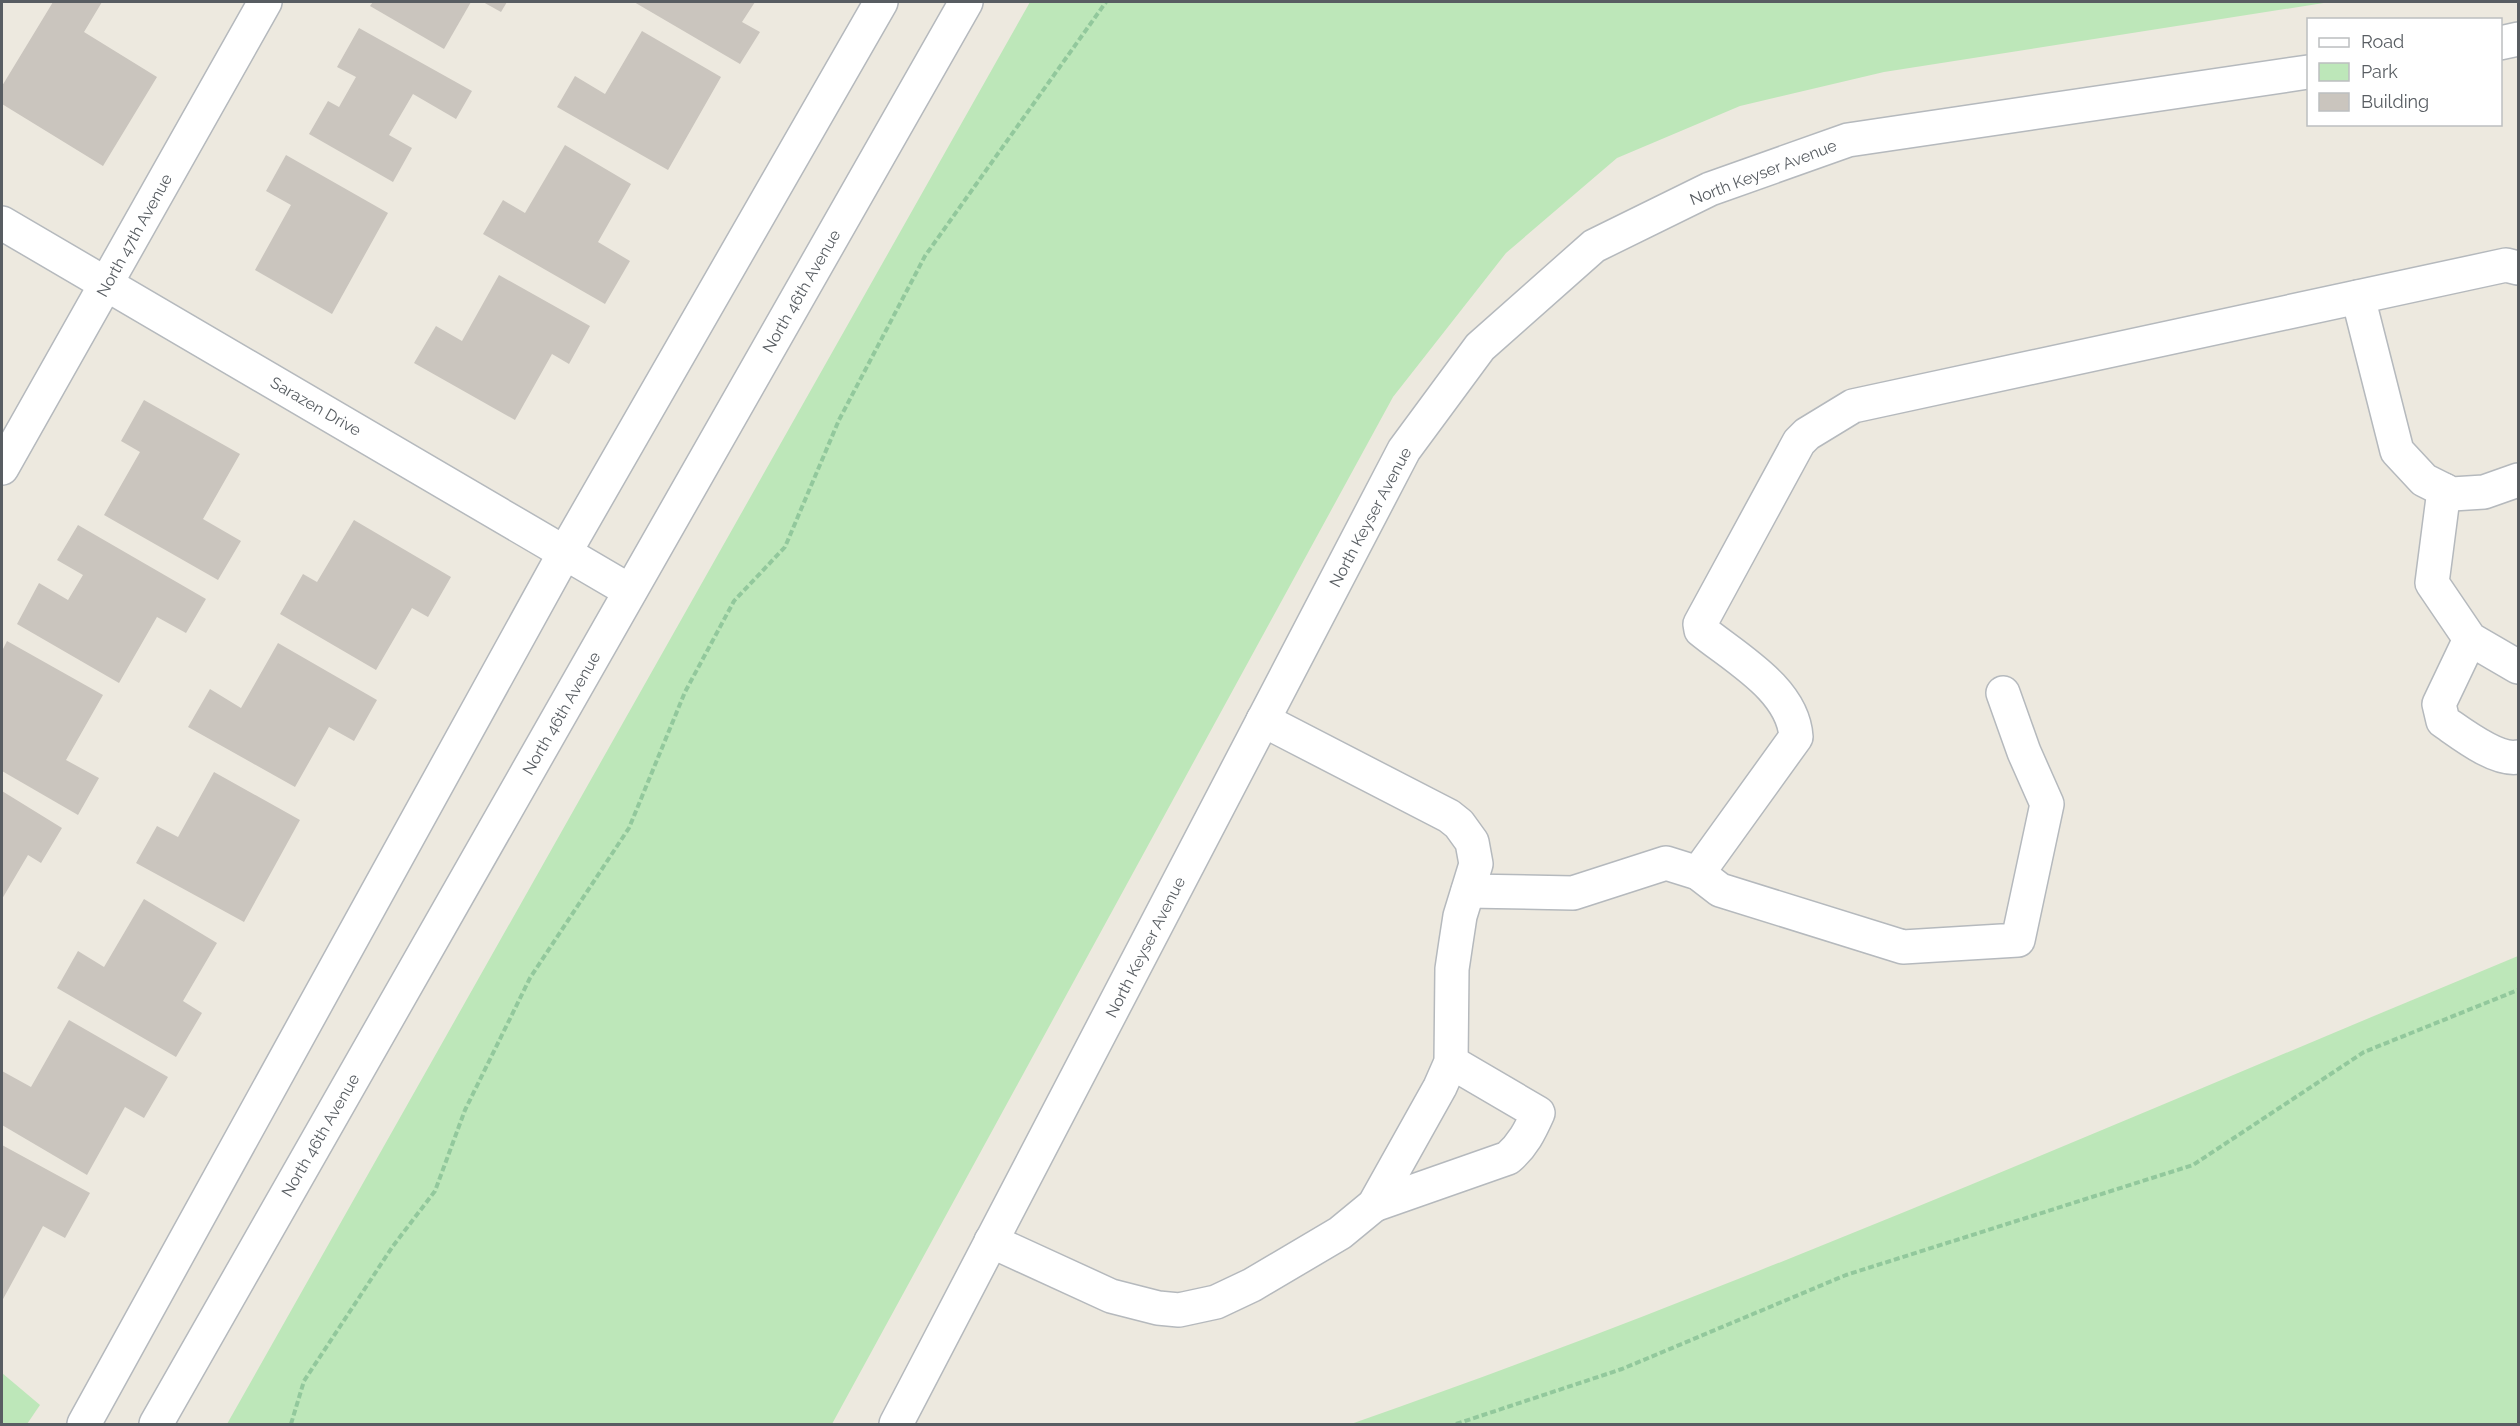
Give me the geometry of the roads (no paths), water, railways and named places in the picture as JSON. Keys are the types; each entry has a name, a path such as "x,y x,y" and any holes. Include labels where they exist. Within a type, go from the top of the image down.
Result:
{"street":[{"name":"North 47th Avenue","path":"2,468 265,2"},
{"path":"84,1425 565,552 880,2"},
{"name":"North 46th Avenue","path":"156,1425 966,2"},
{"path":"2502,43 2518,39"},
{"name":"North Keyser Avenue","path":"896,1425 1404,450 1480,347 1594,246 1710,189 1848,140 2307,72"},
{"name":"Sarazen Drive","path":"2,223 630,591"},
{"path":"1698,873 1796,737 1795,722 1772,687 1701,630 1700,624 1799,442 1807,434 1853,406 2506,264 2518,268"},
{"path":"2358,297 2397,451 2434,485 2452,494 2484,492 2518,480"},
{"path":"2434,485 2432,583 2469,639 2518,667"},
{"path":"2469,639 2439,704 2443,721 2469,740 2508,759 2518,757"},
{"path":"1468,891 1573,893 1666,862 1698,873 1720,890 1903,947 2018,939 2047,804 2024,752 2003,693"},
{"path":"1263,720 1449,816 1473,842 1476,864 1460,916 1452,969 1451,1062 1440,1087 1374,1205"},
{"path":"992,1241 1111,1296 1158,1308 1179,1310 1216,1302 1252,1285 1340,1233 1374,1205 1508,1158 1520,1148 1538,1113 1451,1062"}]}
